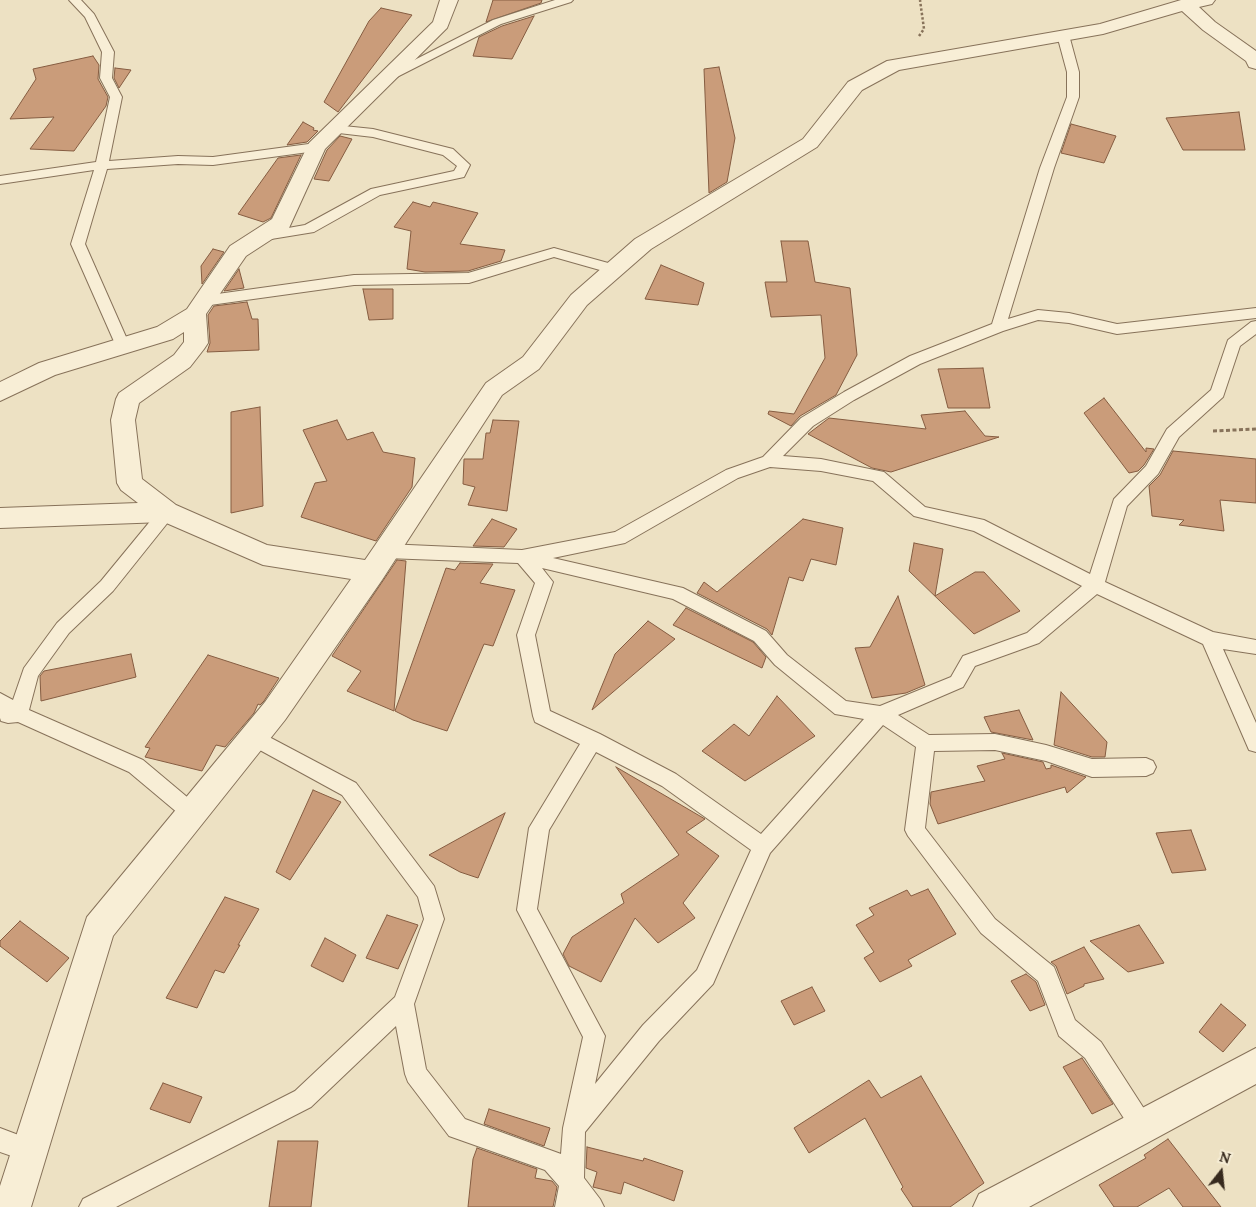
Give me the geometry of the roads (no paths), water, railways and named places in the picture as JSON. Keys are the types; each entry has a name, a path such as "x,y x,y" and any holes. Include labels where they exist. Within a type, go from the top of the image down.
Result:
{"street":[{"path":"0,392 47,369 165,334 199,307 238,251 281,223 316,146 441,24 449,0"},
{"path":"12,1207 99,928 275,711 372,572 494,389 531,363 579,300 643,244 810,144 856,86 894,65 1104,29 1152,13 1194,2 1209,26 1253,58 1256,63"},
{"path":"199,307 196,343 182,361 128,398 123,420 130,483 167,512 264,555 372,572"},
{"path":"0,518 167,512"},
{"path":"992,1207 1256,1065"}],"lane":[{"path":"75,0 90,16 108,52 106,78 116,97 102,164 78,244 123,346"},
{"path":"386,77 497,22 567,0"},
{"path":"998,327 1048,168 1073,97 1073,72 1063,36"},
{"path":"259,237 309,229 376,192 459,174 464,165 448,152 374,133 334,129"},
{"path":"0,180 102,164 213,160 316,146"},
{"path":"199,307 354,280 469,278 554,252 614,269"},
{"path":"769,461 807,422 849,396 915,360 998,327 1038,315 1069,318 1117,329 1256,313"},
{"path":"574,1128 651,1033 705,977 763,847 881,714 957,682 969,661 1033,638 1095,584 1120,503 1152,470 1173,433 1218,393 1233,344 1256,326"},
{"path":"522,557 619,538 732,474 769,461 820,466 878,476 920,512 978,525 1210,639 1256,647"},
{"path":"19,714 30,673 63,628 107,586 167,512"},
{"path":"386,551 522,557 677,593 760,636 781,660 842,708 881,714 926,743 995,742 1046,753 1092,768 1146,767"},
{"path":"522,557 544,582 526,635 542,716 593,740 669,780 763,847"},
{"path":"1210,639 1256,744"},
{"path":"0,701 19,714 136,766 192,813"},
{"path":"0,715 19,714"},
{"path":"91,1207 303,1099 403,1004 434,919 427,894 349,789 254,737"},
{"path":"567,1207 572,1182 574,1128 594,1036 527,910 539,828 593,740"},
{"path":"926,743 915,830 988,926 1046,974 1067,1028 1093,1050 1142,1126"},
{"path":"403,1004 416,1074 457,1128 552,1162 572,1182 592,1207"},
{"path":"0,1140 30,1150"}]}
